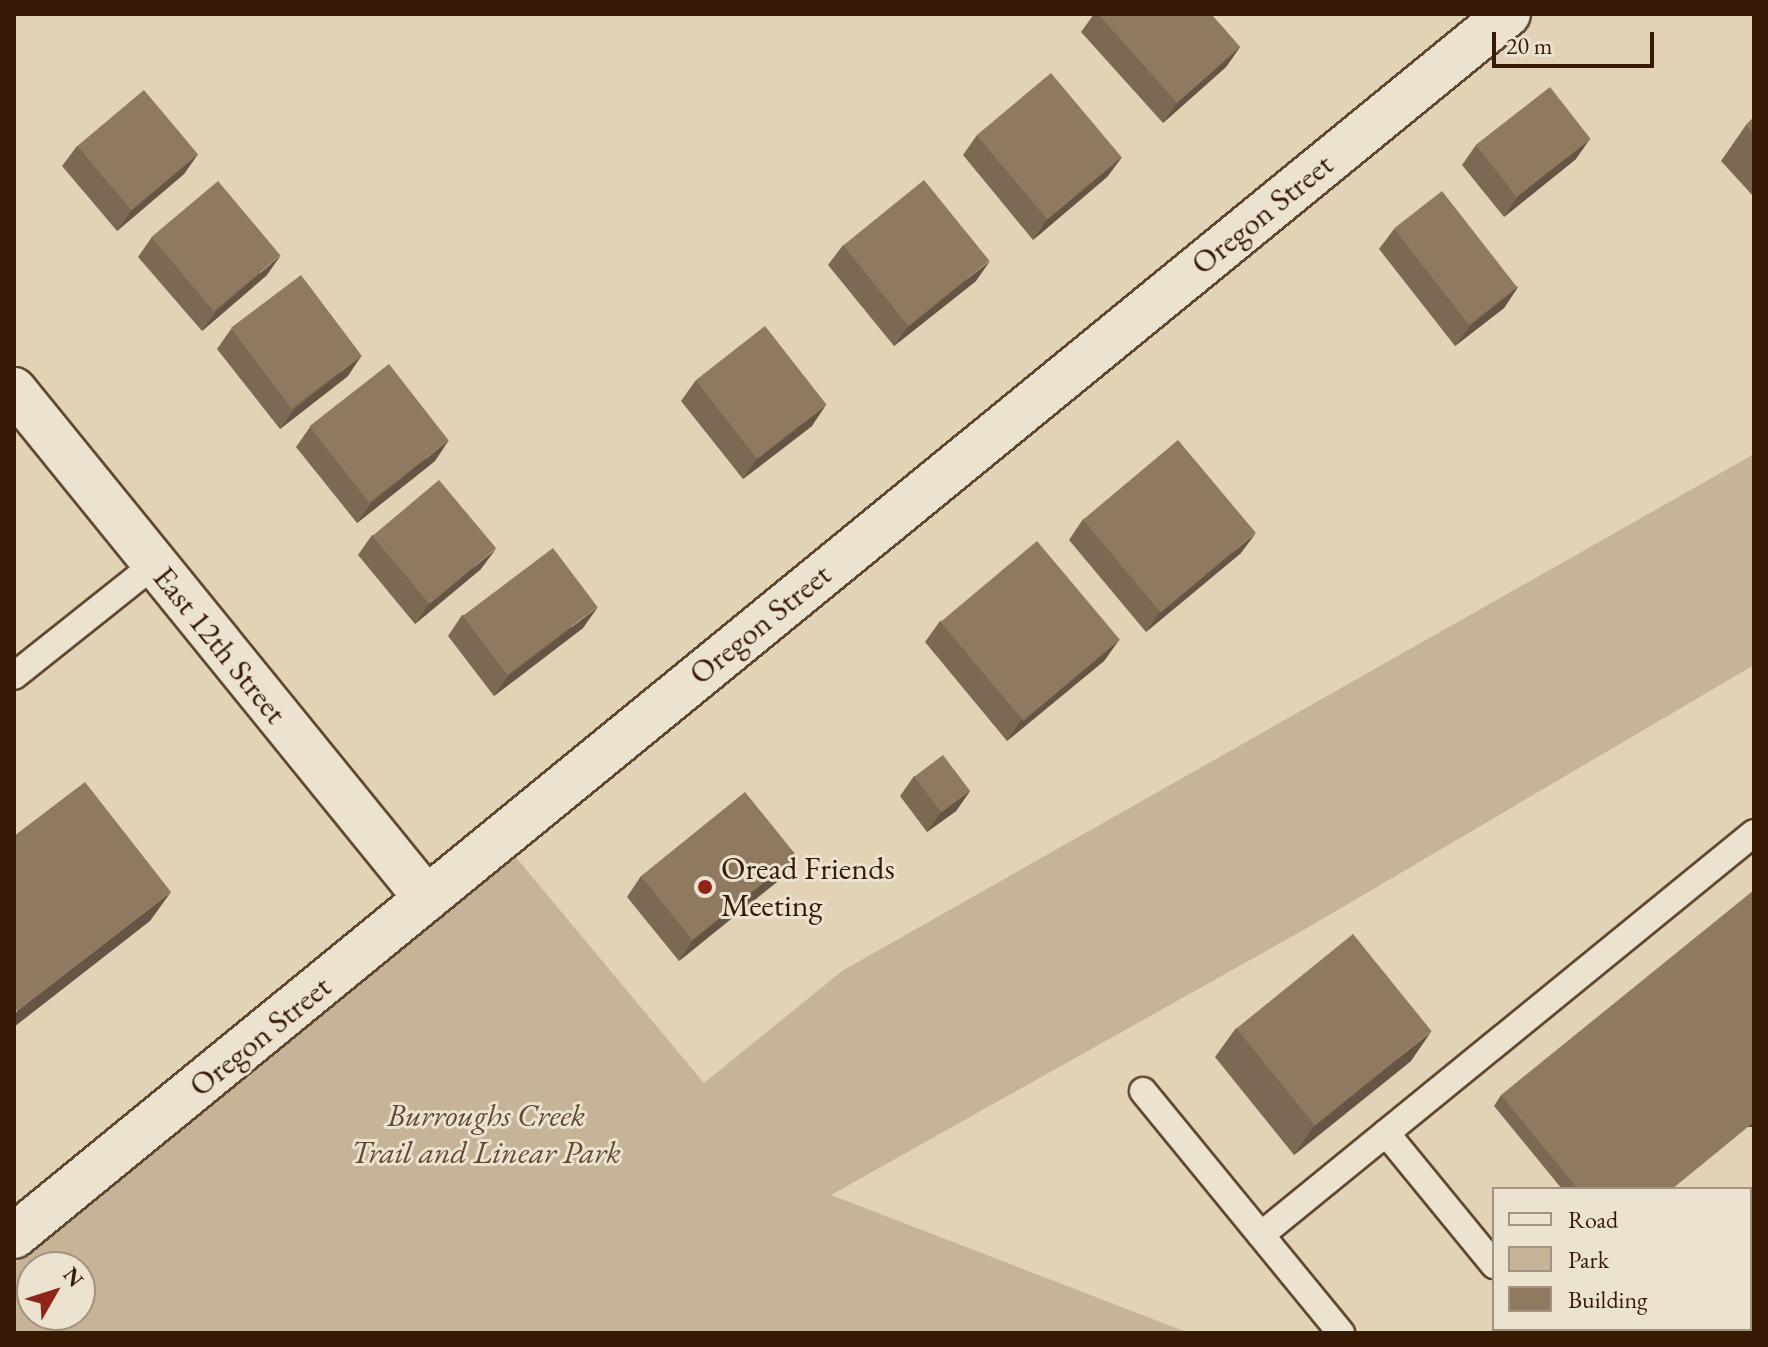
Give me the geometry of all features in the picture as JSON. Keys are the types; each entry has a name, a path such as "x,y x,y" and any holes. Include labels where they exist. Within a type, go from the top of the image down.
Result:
{"street":[{"name":"Oregon Street","path":"14,1236 1508,14"},
{"name":"East 12th Street","path":"14,390 427,899"}],"lane":[{"path":"14,676 155,564"},
{"path":"1261,1235 1754,833"},
{"path":"1143,1091 1341,1333"},
{"path":"1386,1133 1492,1263"}],"green space":[{"name":"Burroughs Creek Trail and Linear Park","path":"1754,454 1754,665 1307,928 831,1195 1189,1333 14,1333 16,1262 16,1331 96,1331 96,1251 30,1251 514,855 704,1083 842,971"}],"building":[{"path":"1098,14 1211,14 1240,47 1177,103"},
{"path":"1051,73 1122,157 1047,220 977,135"},
{"path":"1550,87 1591,139 1517,197 1476,145"},
{"path":"144,90 198,154 131,210 77,146"},
{"path":"1754,117 1754,134 1746,125"},
{"path":"924,180 989,261 909,326 843,245"},
{"path":"218,181 280,255 214,311 151,237"},
{"path":"1442,191 1517,287 1469,325 1394,229"},
{"path":"301,275 362,356 292,409 231,328"},
{"path":"765,326 827,405 757,459 696,380"},
{"path":"389,364 449,440 369,503 309,426"},
{"path":"1178,440 1256,533 1161,612 1083,520"},
{"path":"439,480 496,548 430,604 372,536"},
{"path":"1037,541 1120,640 1023,721 940,622"},
{"path":"553,548 598,607 507,675 463,616"},
{"path":"943,755 970,791 941,813 914,777"},
{"path":"85,782 171,892 17,1011 14,1007 14,836"},
{"name":"Oread Friends Meeting","path":"745,792 797,856 692,940 641,876"},
{"path":"1754,890 1754,1122 1674,1187 1576,1187 1501,1095"},
{"path":"1353,934 1432,1031 1315,1126 1236,1028"}],"place":[{"name":"Oread Friends Meeting","path":"705,887"}]}
